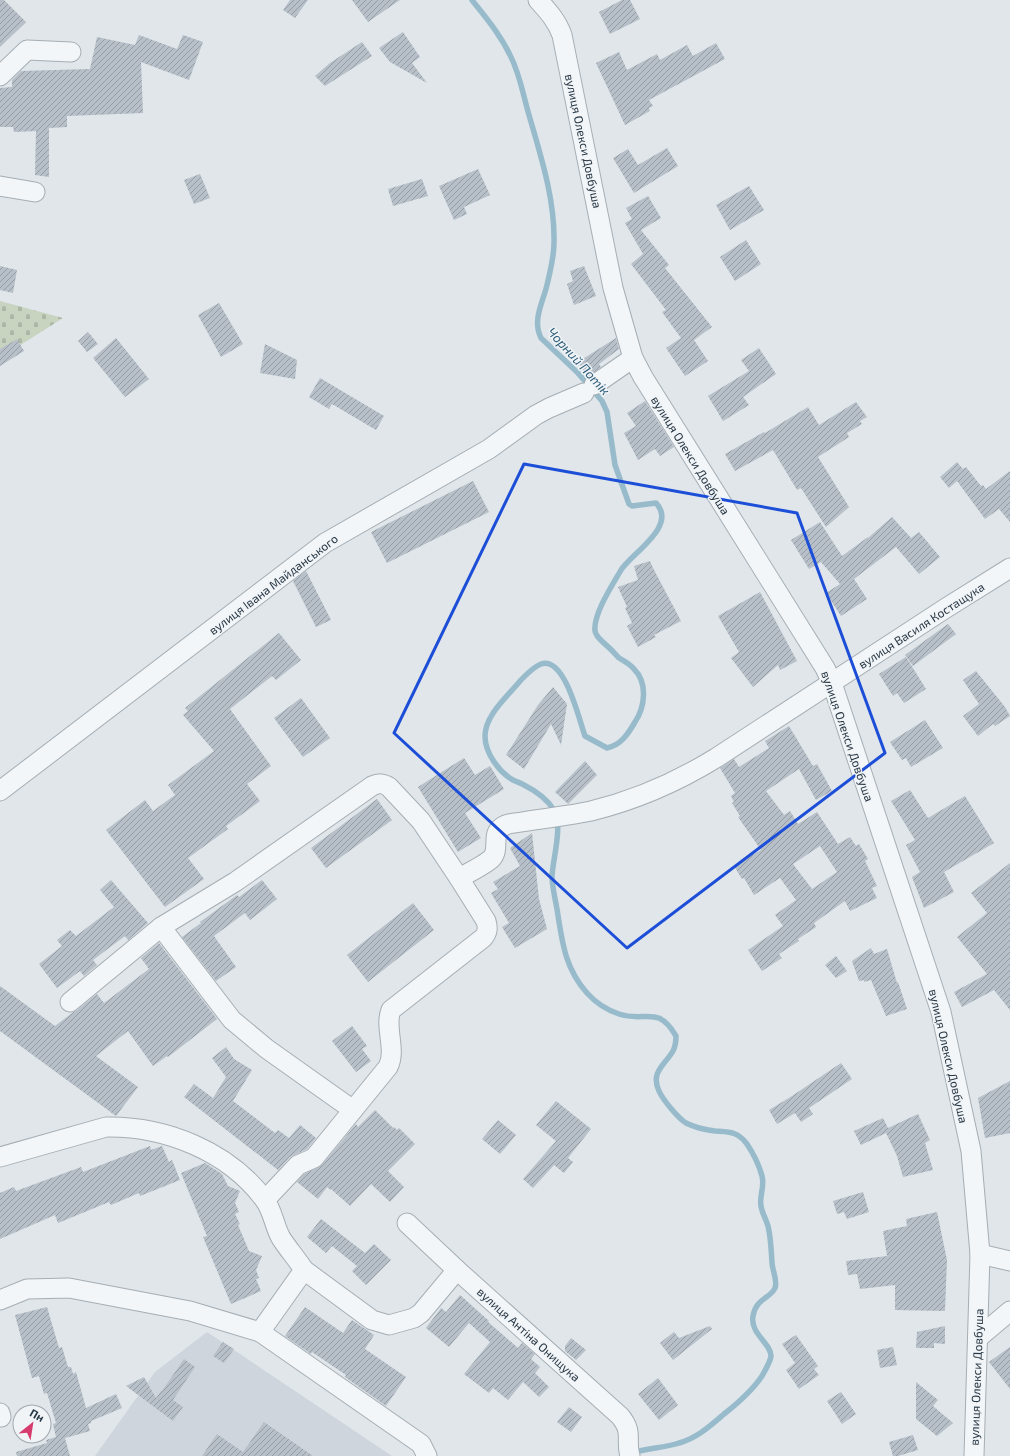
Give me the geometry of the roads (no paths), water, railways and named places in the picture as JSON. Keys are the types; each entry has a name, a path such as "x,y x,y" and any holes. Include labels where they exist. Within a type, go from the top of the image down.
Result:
{"street":[{"name":"вулиця Олекси Довбуша","path":"538,0 558,25 564,45 614,288 633,358 651,391 825,668 832,683 941,1012 971,1151 980,1254 974,1456"},
{"path":"558,0 558,25"},
{"path":"0,76 27,50 72,52"},
{"path":"0,186 35,192"},
{"name":"вулиця Івана Майданського","path":"0,791 325,543 490,449 536,415 589,389 633,358"},
{"name":"вулиця Василя Костащука","path":"459,878 492,857 496,849 496,837 498,831 502,827 614,805 652,792 691,773 1010,568"},
{"path":"70,1002 162,927 235,882 372,786 378,783 389,787 422,821 486,921 488,927 487,933 483,938 391,1010 389,1018 391,1058 389,1064 314,1158 298,1165 266,1200"},
{"path":"162,927 232,1020 267,1049 353,1110"},
{"path":"0,1157 106,1127 145,1129 189,1143 211,1154 250,1182 266,1200 281,1237 304,1270 372,1320 389,1325 414,1318 421,1313 457,1270"},
{"name":"вулиця Антіна Онищука","path":"406,1223 620,1416 624,1421 629,1434 629,1453"},
{"path":"980,1254 1010,1261"},
{"path":"260,1332 304,1270"},
{"path":"0,1300 27,1290 69,1288 190,1311 260,1332 421,1444 427,1456"},
{"path":"978,1338 1010,1311"},
{"path":"0,1412 0,1417"}],"waterway":[{"name":"Чорний Потік","path":"472,0 497,33 513,62 519,77 550,194 554,227 554,248 553,259 539,311 538,325 541,338 577,372 602,401 607,412 615,465 629,504 632,506 656,503 661,512 661,521 657,530 651,539 621,570 604,599 595,624 595,631 598,637 619,658 632,667 641,681 644,695 643,702 638,716 627,735 620,742 607,748 585,736 575,704 564,679 550,664 541,664 532,669 520,681 493,713 486,728 485,736 487,749 498,767 508,777 523,784 545,799 554,810 557,817 558,833 552,876 553,888 565,953 573,973 579,983 594,1000 619,1014 637,1017 650,1016 663,1020 676,1036 673,1051 660,1069 656,1079 659,1091 664,1099 675,1113 686,1123 704,1129 736,1134 747,1144 754,1155 763,1180 761,1206 769,1230 772,1265 776,1282 773,1292 760,1302 753,1316 753,1322 757,1333 768,1347 771,1356 769,1364 754,1387 714,1423 692,1438 673,1445 632,1453"}]}
